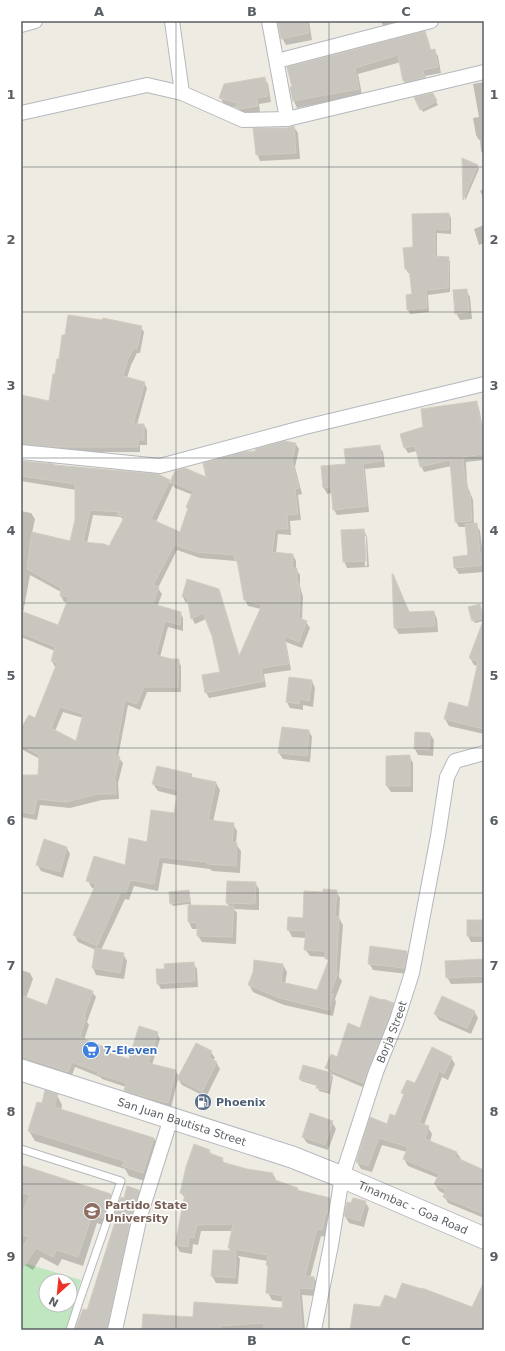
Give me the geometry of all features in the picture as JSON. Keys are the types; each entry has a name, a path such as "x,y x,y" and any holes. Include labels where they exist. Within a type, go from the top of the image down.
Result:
{"main road":[{"name":"San Juan Bautista Street","path":"21,1070 292,1157 342,1177"},
{"name":"Tinambac - Goa Road","path":"342,1177 484,1238"}],"street":[{"path":"21,25 35,21"},
{"path":"172,21 182,93"},
{"path":"269,21 287,119"},
{"path":"277,61 431,21"},
{"path":"21,113 147,85 182,93 243,120 287,119 484,72"},
{"path":"21,452 160,466 305,427 484,384"},
{"name":"Borja Street","path":"314,1330 331,1245 342,1177 376,1072 397,1020 412,974 438,836 447,777 455,761 484,753"},
{"path":"115,1330 140,1216 171,1118"}],"lane":[{"path":"21,1149 121,1181 70,1330"}],"green space":[{"path":"21,1262 58,1273 38,1273 38,1313 71,1313 66,1330 21,1330"},
{"path":"78,1279 81,1280 78,1290"}],"building":[{"path":"278,21 307,21 309,33 281,39"},
{"path":"425,31 430,50 435,49 438,67 422,70 425,77 407,82 406,80 403,81 398,55 355,68 359,89 293,101 290,87 292,87 287,67"},
{"path":"265,77 268,96 257,98 258,106 239,109 237,108 236,103 219,98 224,84"},
{"path":"433,93 437,101 420,110 414,97"},
{"path":"294,126 296,153 256,155 253,128 287,128"},
{"path":"462,158 478,165 463,200"},
{"path":"449,213 449,230 435,229 435,256 449,257 448,288 426,290 427,308 407,310 406,295 412,294 409,269 405,269 403,248 413,247 412,214"},
{"path":"467,289 469,312 455,314 453,290"},
{"path":"68,315 102,320 103,318 142,326 137,349 134,348 128,359 123,376 145,382 133,424 144,424 144,440 138,440 138,447 55,447 21,444 21,395 49,401 53,374 55,374 57,359 59,359 62,335 65,335"},
{"path":"477,401 484,444 484,454 463,457 465,482 467,482 468,494 470,494 472,521 455,522 450,460 420,467 415,446 404,448 400,434 423,427 421,409"},
{"path":"284,441 296,443 292,461 299,488 295,489 298,514 287,515 288,529 275,529 272,552 293,554 292,568 297,568 297,583 299,583 300,590 299,618 307,621 299,642 284,636 289,664 261,668 264,681 205,693 202,675 220,672 212,636 203,613 191,619 187,597 182,597 187,579 219,589 239,656 262,605 244,600 237,560 235,560 234,555 196,552 174,545 153,585 159,587 153,604 181,612 180,625 165,621 156,655 171,659 179,659 178,687 144,687 137,704 125,700 115,755 120,757 115,777 116,794 98,794 66,802 37,799 34,814 21,812 21,775 38,775 39,755 21,745 21,728 29,715 35,718 57,663 51,661 55,647 21,633 21,611 58,625 69,597 60,596 61,588 27,569 32,532 70,541 75,520 75,484 21,476 21,461 158,474 170,480 151,519 180,532 188,508 186,507 193,491 170,482 175,471 185,468 206,477 203,463 243,452 256,451 255,449","holes":["90,510 119,512 118,515 125,516 109,546 104,544 83,542","60,707 83,714 76,741 51,728"]},
{"path":"380,445 382,461 363,464 367,506 333,510 331,487 323,488 321,466 346,464 344,449"},
{"path":"477,523 480,554 484,554 484,565 454,568 453,557 468,555 465,524"},
{"path":"364,529 366,561 343,562 341,530"},
{"path":"392,574 409,612 434,611 435,626 394,628"},
{"path":"480,604 484,618 472,621 468,607"},
{"path":"483,621 484,729 444,719 449,702 468,707 478,662 469,658"},
{"path":"289,677 312,680 309,701 300,699 299,704 286,702"},
{"path":"282,727 309,730 307,756 278,753"},
{"path":"415,732 430,733 429,750 414,749"},
{"path":"410,755 410,786 386,786 386,756"},
{"path":"157,766 192,774 191,777 216,782 208,820 234,823 232,842 237,843 236,866 207,864 207,862 159,857 154,884 130,880 126,893 121,892 97,946 73,935 96,884 86,881 94,856 125,865 129,838 147,842 151,810 174,813 178,790 152,784"},
{"path":"44,839 67,847 60,872 36,865"},
{"path":"227,881 256,882 255,904 226,903"},
{"path":"323,889 337,890 335,916 339,917 336,972 338,973 330,994 333,994 329,1010 279,998 248,985 253,972 254,960 283,964 281,982 317,990 329,959 325,959 325,951 304,950 306,931 287,930 288,917 303,918 304,891 323,892"},
{"path":"189,890 190,901 170,904 169,892"},
{"path":"188,905 234,906 232,937 197,936 197,923 188,922"},
{"path":"467,920 484,920 484,936 467,936"},
{"path":"370,946 407,951 404,968 368,964"},
{"path":"95,948 124,953 120,973 92,968"},
{"path":"484,959 484,976 446,978 445,961"},
{"path":"194,962 195,981 157,984 156,969 165,969 164,964"},
{"path":"56,978 93,991 84,1017 86,1018 80,1037 104,1047 103,1051 129,1059 139,1026 158,1032 148,1063 176,1070 168,1103 124,1091 126,1083 97,1074 98,1072 72,1062 68,1072 21,1056 21,995 47,1005"},
{"path":"370,996 394,1003 363,1083 325,1068 331,1054 337,1057 348,1023 360,1028"},
{"path":"442,996 475,1011 467,1028 434,1014"},
{"path":"196,1043 212,1051 209,1057 217,1062 202,1092 177,1079"},
{"path":"432,1047 452,1057 444,1074 439,1071 419,1123 429,1126 425,1139 457,1152 455,1157 484,1170 484,1214 443,1197 446,1190 434,1184 439,1174 403,1159 408,1147 379,1138 368,1166 356,1162 370,1117 387,1124 390,1114 395,1116 404,1094 401,1093 407,1080 415,1083"},
{"path":"303,1065 332,1073 328,1091 316,1088 317,1084 299,1079"},
{"path":"45,1090 58,1094 54,1107 154,1138 143,1173 122,1166 124,1161 28,1131 37,1102 42,1103"},
{"path":"310,1113 333,1121 325,1145 302,1137"},
{"path":"194,1144 210,1150 209,1153 223,1158 222,1162 247,1169 273,1173 272,1179 298,1188 297,1190 330,1198 328,1212 326,1212 322,1230 317,1229 305,1276 314,1277 313,1289 299,1288 302,1330 264,1330 264,1323 220,1326 220,1330 142,1330 143,1314 193,1317 194,1302 282,1308 283,1296 266,1293 268,1266 266,1265 268,1255 228,1248 233,1224 197,1225 194,1238 189,1237 188,1247 175,1245 185,1194 180,1193 186,1167"},
{"path":"21,1165 111,1194 103,1218 92,1215 78,1257 57,1250 53,1257 36,1248 21,1271 21,1250 29,1237 21,1234 21,1214 30,1195 21,1192"},
{"path":"127,1186 139,1190 132,1214 107,1330 75,1330 83,1309 87,1310 115,1222 112,1221 121,1197 124,1198"},
{"path":"353,1198 366,1201 360,1221 344,1216 347,1202 351,1203"},
{"path":"213,1250 236,1251 235,1278 211,1276"},
{"path":"484,1282 484,1330 350,1330 354,1304 380,1307 385,1295 396,1299 402,1283 422,1288 472,1307"}],"place":[{"name":"7-Eleven","path":"91,1050"},
{"name":"Phoenix","path":"203,1102"},
{"name":"Partido State University","path":"92,1211"}]}
